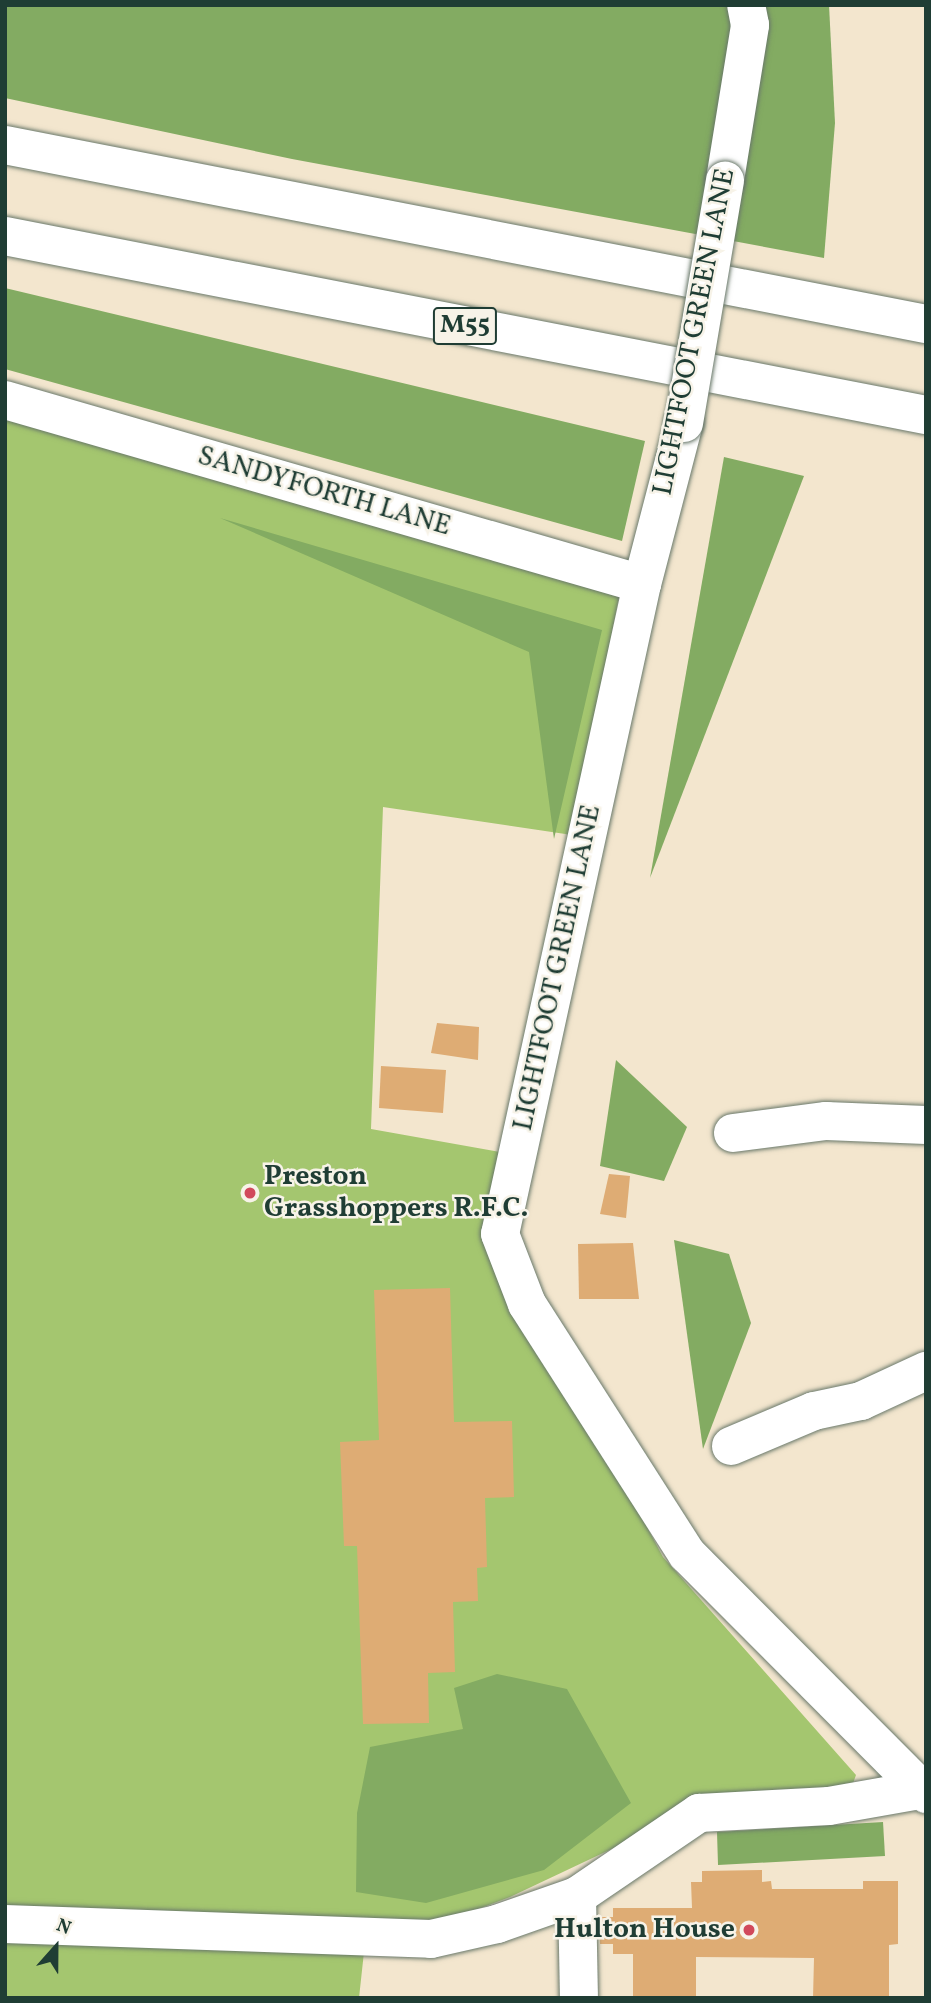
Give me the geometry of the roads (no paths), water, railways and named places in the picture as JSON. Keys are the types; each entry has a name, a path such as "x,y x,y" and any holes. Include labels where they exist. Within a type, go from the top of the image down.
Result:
{"main road":[{"name":"LIGHTFOOT GREEN LANE","path":"746,5 751,25 684,423 642,584 500,1234 527,1304 687,1555 923,1792"},
{"path":"5,145 926,324"},
{"name":"M55","path":"5,236 926,415"},
{"name":"SANDYFORTH LANE","path":"5,400 642,584"},
{"path":"733,1133 840,1121 926,1125"},
{"path":"731,1446 814,1411 861,1401 926,1371"},
{"path":"5,1924 431,1939 497,1924 577,1896 699,1813 829,1806 923,1792"},
{"path":"577,1896 579,1998"}],"place":[{"name":"Preston Grasshoppers R.F.C.","path":"250,1193"},
{"name":"Hulton House","path":"749,1930"}]}
